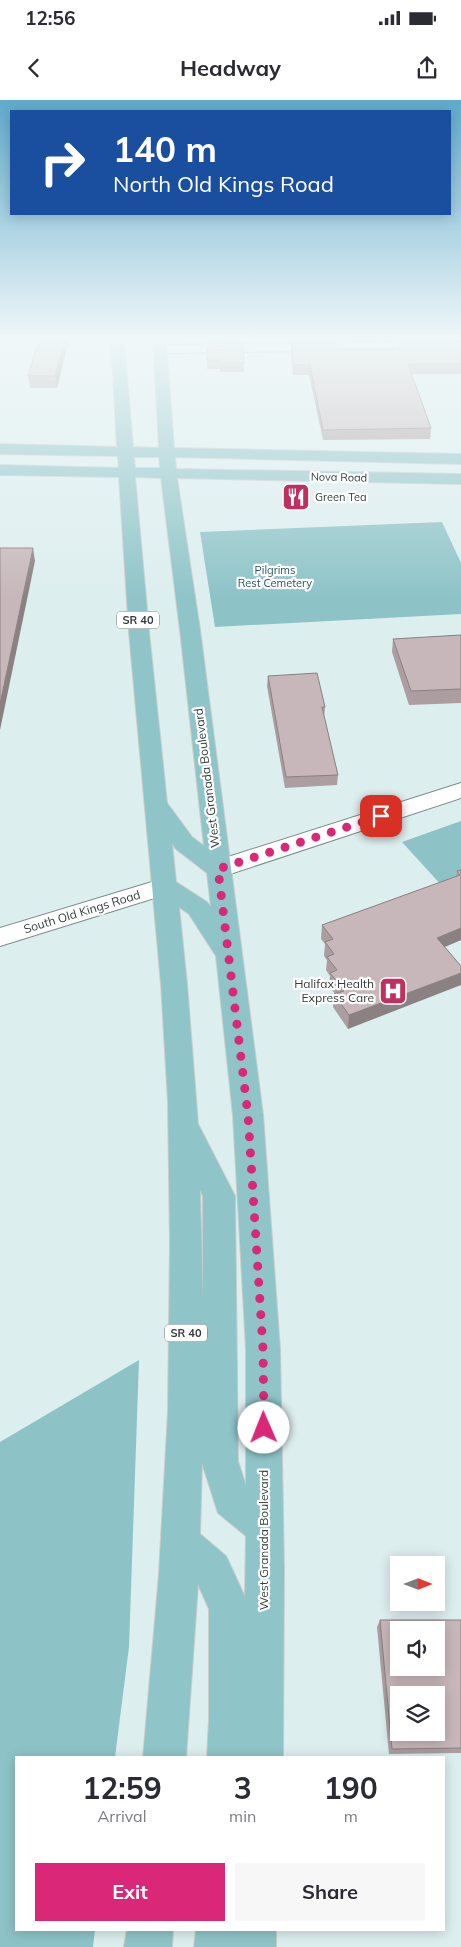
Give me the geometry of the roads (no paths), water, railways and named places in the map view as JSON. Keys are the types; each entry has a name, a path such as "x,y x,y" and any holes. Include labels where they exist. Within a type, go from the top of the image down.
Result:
{"main road":[{"name":"SR 40","path":"124,424 139,632 174,984 183,1123 186,1244 186,1412 180,1542 164,1756"},
{"name":"West Granada Boulevard","path":"165,424 168,463 248,1115 256,1224 263,1349 265,1527 261,1756"},
{"path":"0,449 127,462"},
{"name":"Nova Road","path":"168,463 461,459"},
{"path":"0,470 127,462"},
{"name":"Nova Road","path":"127,462 461,479"},
{"path":"156,803 184,843 218,869"},
{"path":"165,886 198,908 230,957"},
{"path":"183,1123 219,1196 220,1461 231,1500 265,1527"},
{"path":"180,1542 212,1570 229,1608 230,1720 228,1756"},
{"path":"148,1947 150,1931"},
{"path":"218,1947 219,1931"},
{"path":"252,1947 253,1931"}],"street":[{"path":"218,869 461,790"},
{"name":"South Old Kings Road","path":"0,937 165,886"}],"place":[{"name":"Green Tea","path":"296,497"},
{"name":"Halifax Health Express Care","path":"393,991"}],"park label":[{"name":"Pilgrims Rest Cemetery","path":"275,576"}]}
